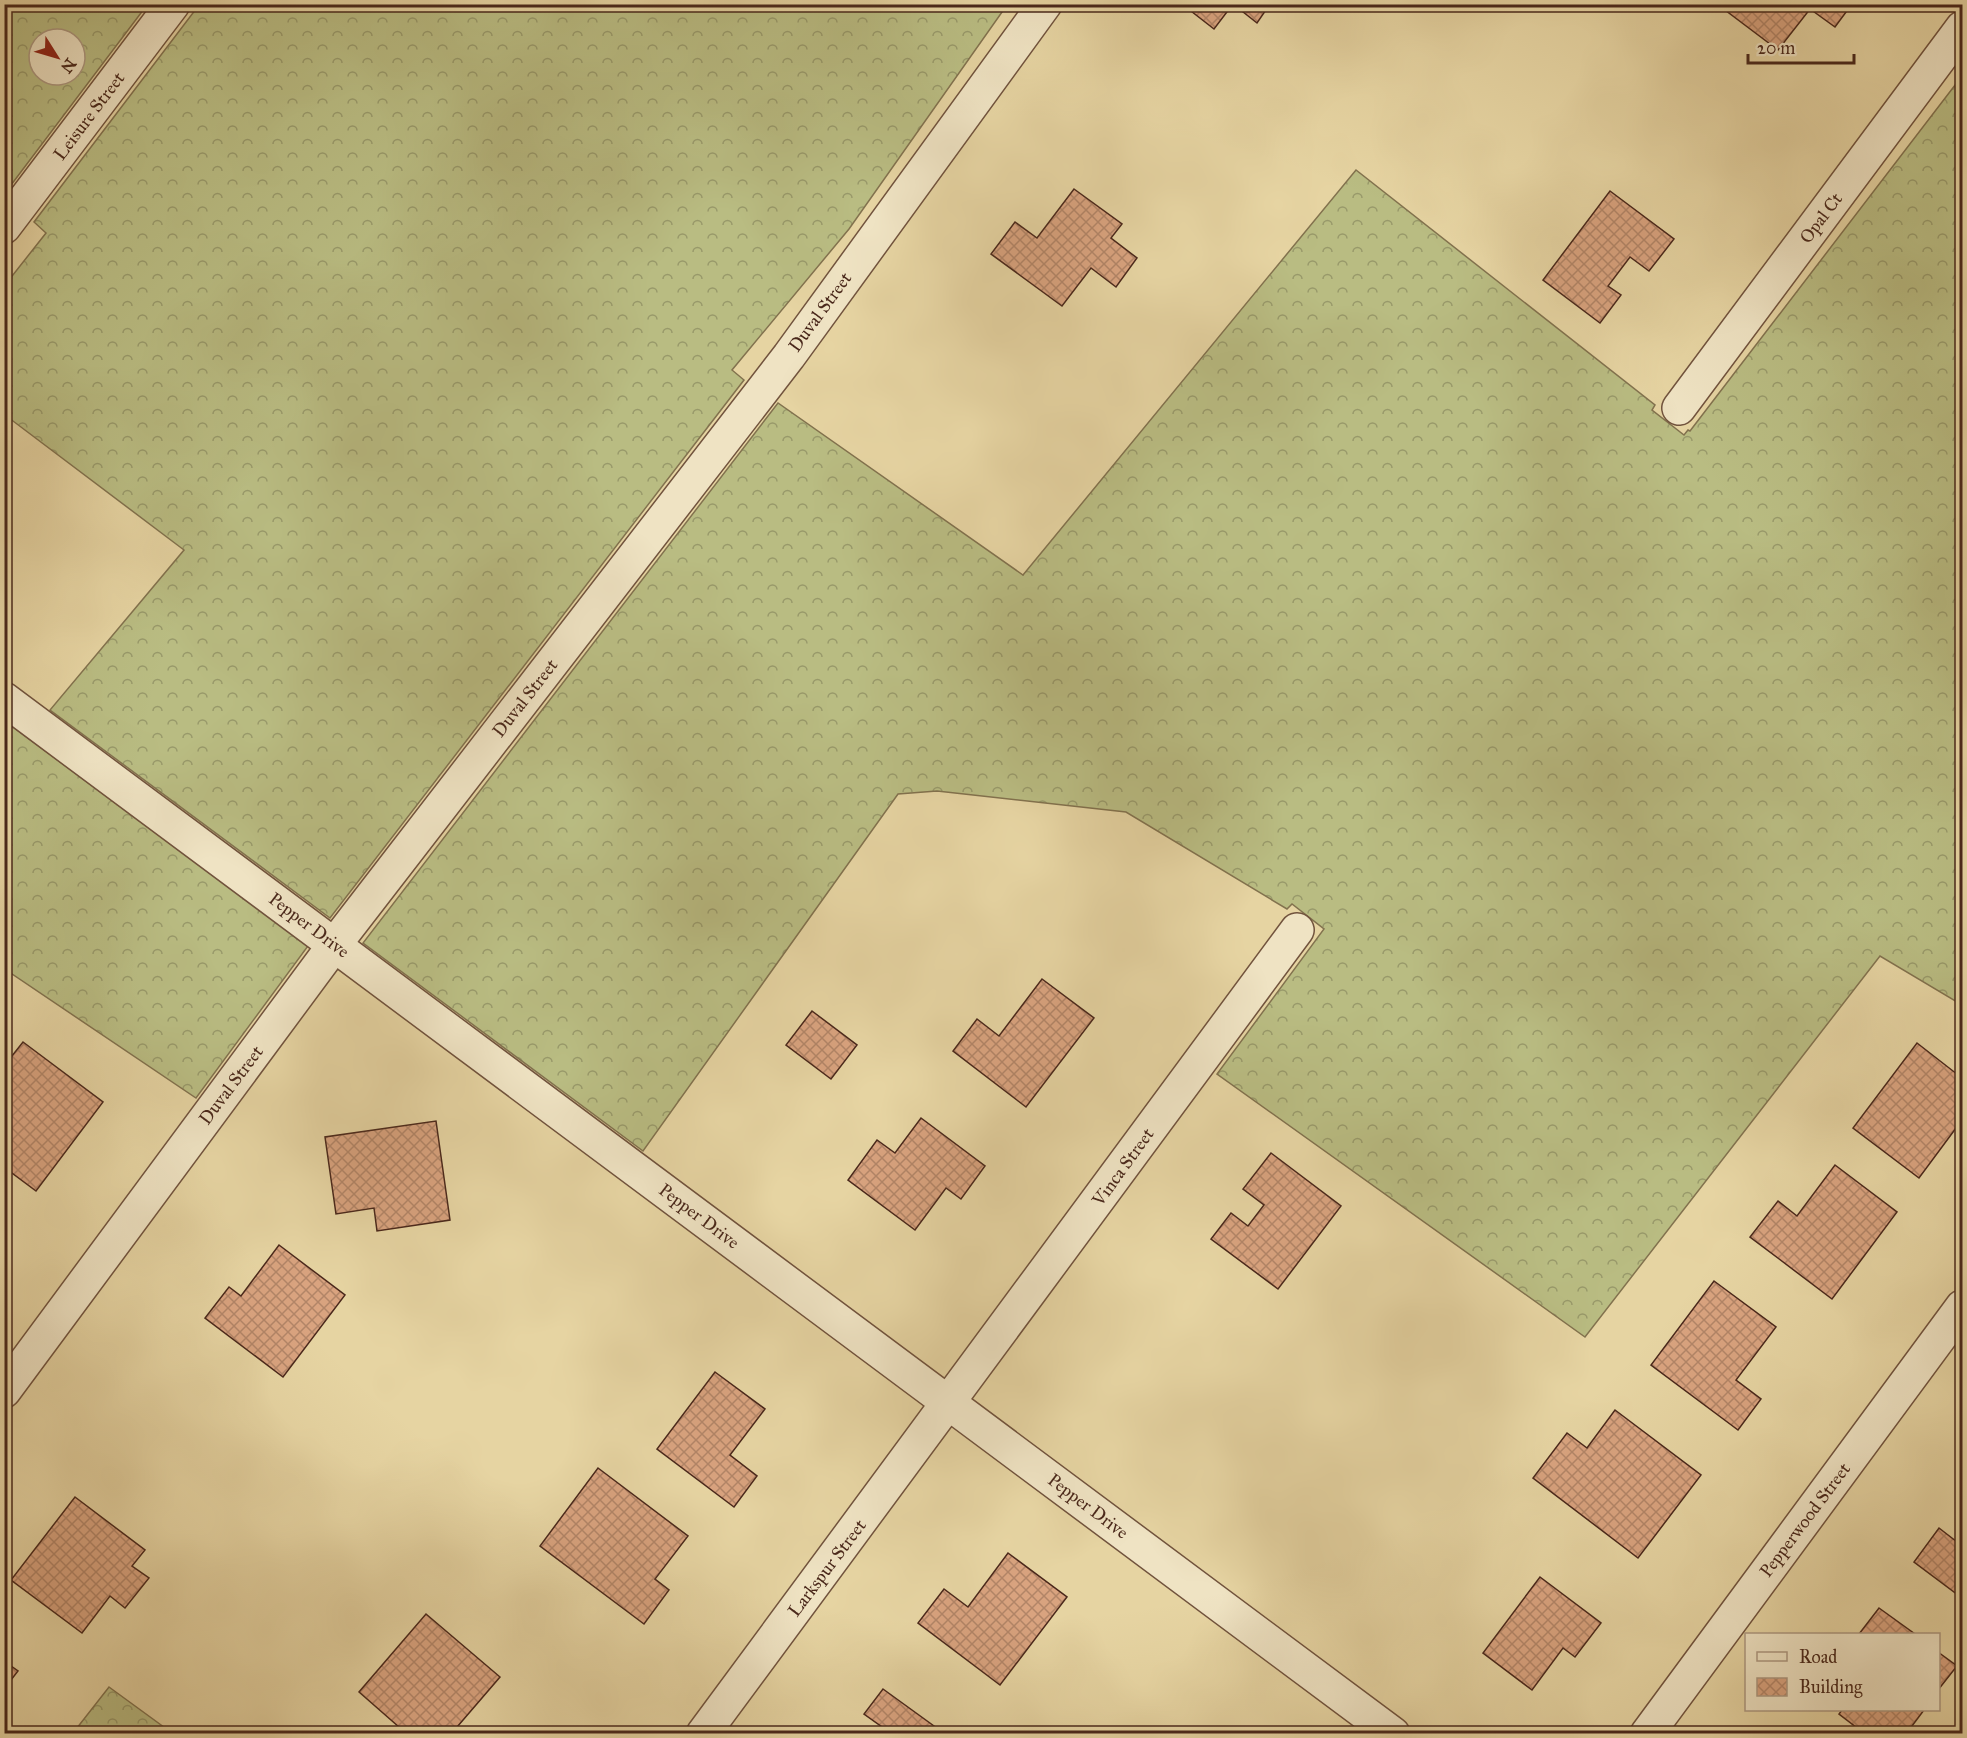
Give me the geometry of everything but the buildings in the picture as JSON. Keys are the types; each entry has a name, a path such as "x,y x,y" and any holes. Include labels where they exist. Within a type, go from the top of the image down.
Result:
{"street":[{"name":"Leisure Street","path":"4,227 173,4"},
{"name":"Duval Street","path":"4,1391 335,944 789,356 1045,4"},
{"name":"Opal Ct","path":"1679,408 1962,28"},
{"name":"Pepper Drive","path":"4,699 1393,1734"},
{"name":"Vinca Street","path":"949,1403 1297,930"},
{"name":"Pepperwood Street","path":"1647,1734 1962,1307"},
{"name":"Larkspur Street","path":"703,1734 949,1403"}],"green space":[{"path":"4,5 147,5 87,84 87,27 27,27 27,87 85,87 5,193"},
{"path":"199,5 1007,5 849,229 732,370 744,380 330,918 50,710 184,550 5,415 5,285 46,233 34,222"},
{"path":"1962,76 1962,1005 1880,956 1585,1337 1217,1074 1324,929 1292,904 1287,909 1126,812 937,791 898,794 643,1151 363,943 778,403 1023,575 1356,170 1655,405 1652,410 1684,435 1688,430 1690,431"},
{"path":"5,721 308,946 196,1098 9,972 5,977"},
{"path":"109,1687 172,1733 73,1733"}]}
